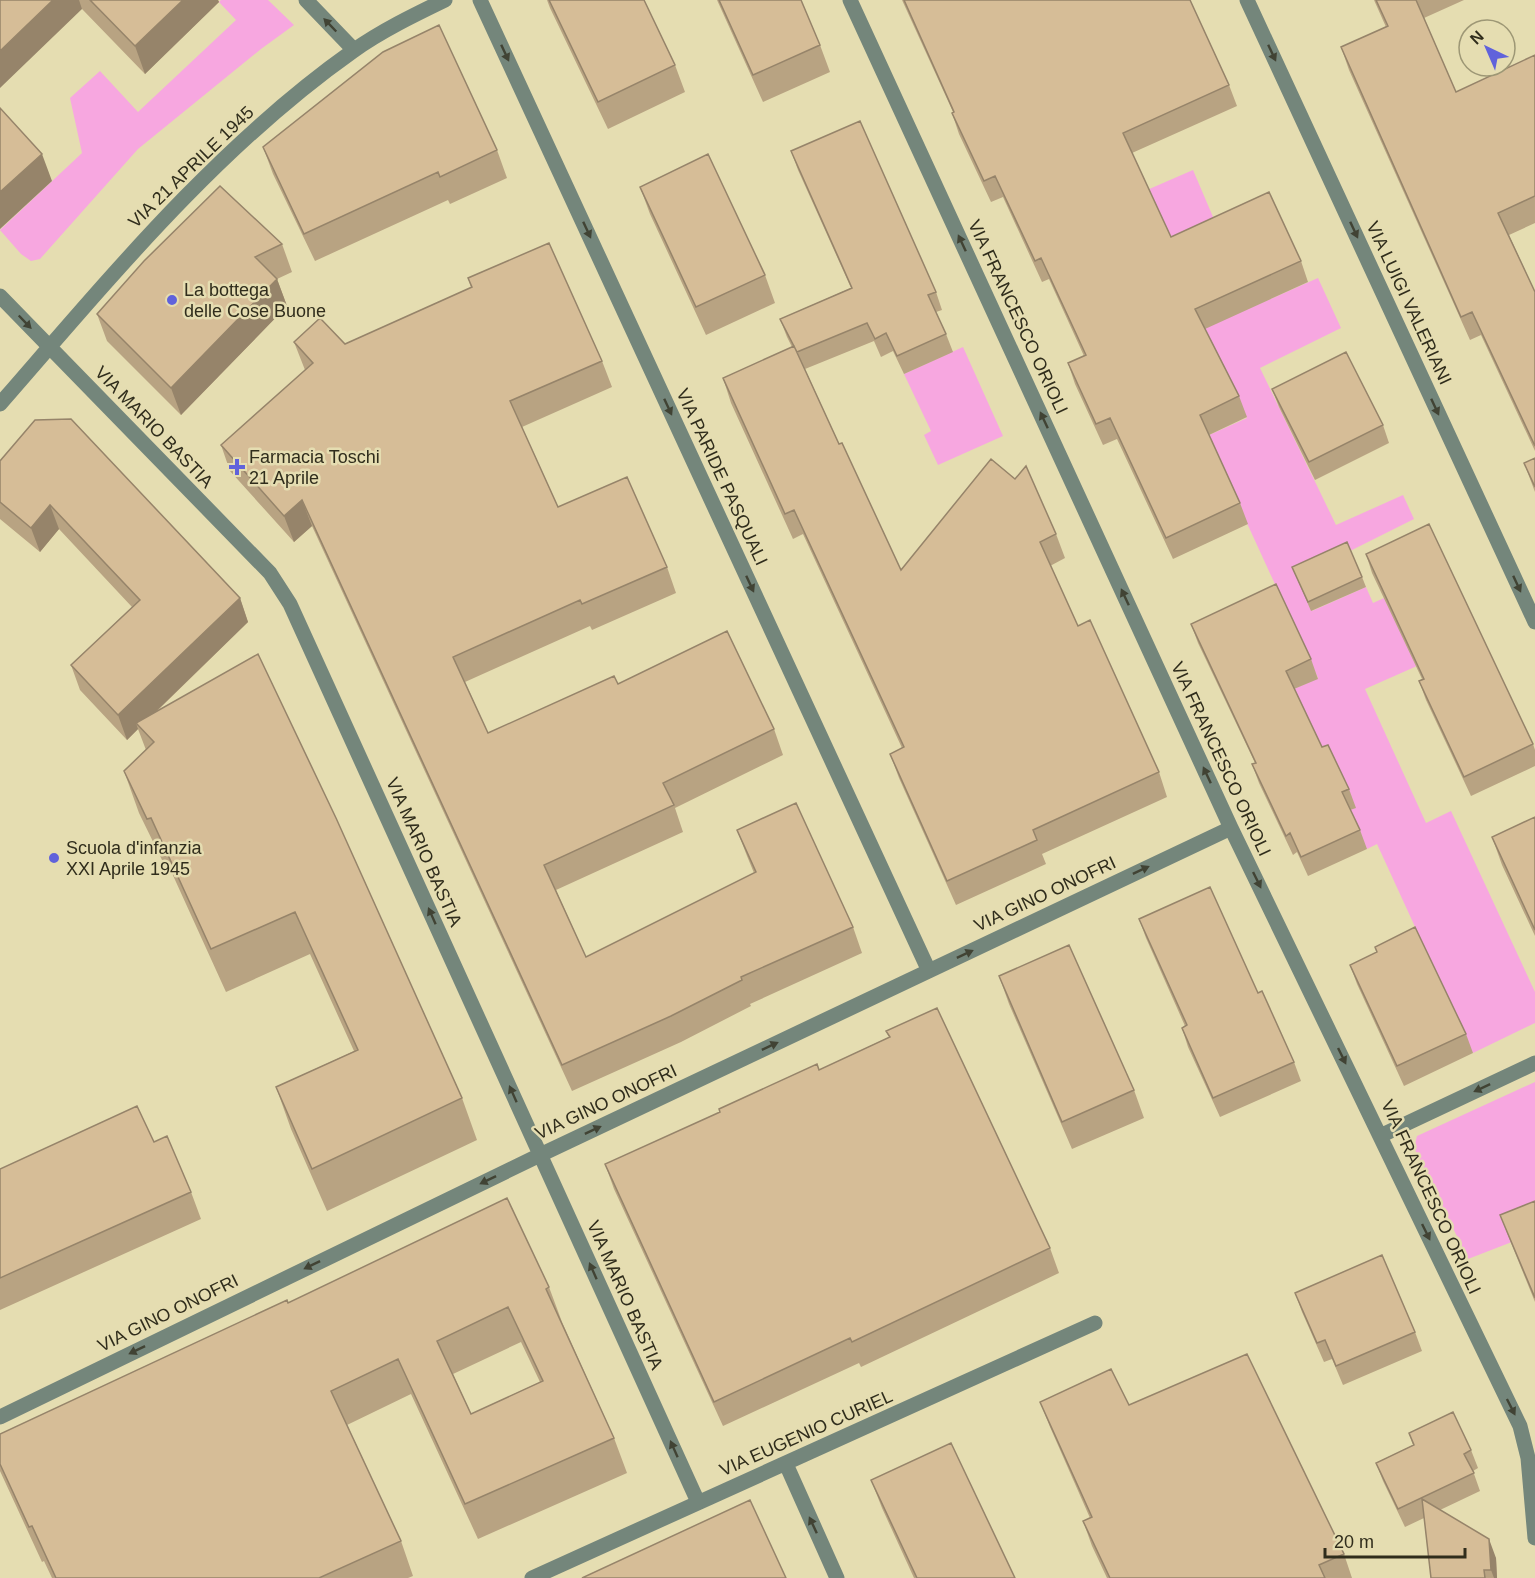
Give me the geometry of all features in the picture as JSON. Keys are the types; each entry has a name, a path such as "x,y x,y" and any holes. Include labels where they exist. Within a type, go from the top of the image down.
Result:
{"street":[{"path":"306,0 354,50"},
{"name":"VIA 21 APRILE 1945","path":"0,404 128,257 216,167 284,104 354,50 413,15 445,0"},
{"name":"VIA PARIDE PASQUALI","path":"480,0 929,971"},
{"name":"VIA FRANCESCO ORIOLI","path":"850,0 1231,828 1520,1426 1528,1458 1535,1538"},
{"name":"VIA LUIGI VALERIANI","path":"1247,0 1535,622"},
{"name":"VIA MARIO BASTIA","path":"0,296 270,573 290,604 698,1502"},
{"name":"VIA GINO ONOFRI","path":"0,1417 540,1155 1231,828"},
{"path":"1380,1136 1535,1063"},
{"name":"VIA EUGENIO CURIEL","path":"532,1578 1095,1323"},
{"path":"786,1464 837,1578"}],"shaded area":[{"path":"221,0 268,0 294,25 138,149 40,259 31,261 21,254 0,230 82,153 70,98 100,71 138,112 236,20 219,2"},
{"path":"1193,170 1222,238 1232,316 1318,278 1341,328 1260,368 1336,525 1403,495 1414,519 1350,551 1312,611 1366,587 1373,603 1384,598 1417,666 1365,689 1426,823 1451,811 1535,992 1535,1023 1473,1053 1377,844 1367,849 1294,689 1318,678 1207,436 1247,418 1154,304 1147,190"},
{"path":"963,347 1003,436 938,465 924,435 931,431 904,374"},
{"path":"1535,1082 1535,1233 1468,1259 1414,1148 1417,1136"}],"building":[{"path":"0,0 53,0 0,51"},
{"path":"90,0 183,0 135,46"},
{"path":"549,0 644,0 675,65 598,102"},
{"path":"719,0 801,0 820,45 753,75"},
{"path":"904,0 1190,0 1229,85 1123,133 1171,237 1269,192 1301,261 1195,309 1239,396 1200,415 1240,503 1166,538 1110,418 1096,424 1068,363 1086,355 1041,258 1035,261 995,176 984,181"},
{"path":"1376,0 1416,0 1456,92 1486,78 1517,78 1517,63 1535,55 1535,196 1498,213 1535,292 1535,446 1472,312 1461,317 1341,47 1388,26"},
{"path":"439,25 497,150 440,177 438,172 304,234 263,147 383,52"},
{"path":"0,108 42,154 0,192"},
{"path":"860,121 936,292 928,295 946,334 897,356 886,333 875,339 867,323 797,352 780,319 852,288 791,151"},
{"path":"708,154 765,275 696,307 640,187"},
{"path":"220,186 282,244 255,257 277,279 171,388 97,314 144,261"},
{"path":"549,243 602,361 510,401 558,507 627,477 667,567 582,604 580,600 453,657 488,733 614,676 618,684 727,631 774,729 663,783 674,805 544,865 586,957 756,872 737,830 796,803 853,927 741,977 742,980 671,1016 562,1065 302,500 284,516 221,445 313,363 294,342 320,318 345,344 472,287 468,278"},
{"path":"794,346 901,570 991,459 1015,479 1026,466 1056,534 1040,542 1078,626 1090,620 1159,772 1033,830 1037,840 947,881 890,754 904,747 794,510 785,514 723,378"},
{"path":"1346,352 1383,425 1309,462 1272,389"},
{"path":"71,419 240,598 118,715 71,665 140,600 50,505 31,528 0,502 0,461 35,420"},
{"path":"1535,458 1535,487 1524,463"},
{"path":"1429,524 1533,744 1464,777 1419,681 1424,679 1366,554"},
{"path":"1347,542 1362,577 1308,602 1292,567"},
{"path":"1276,584 1311,659 1286,671 1322,747 1328,745 1349,789 1342,792 1360,830 1301,857 1290,833 1286,836 1252,764 1256,763 1191,624"},
{"path":"258,654 336,818 462,1098 312,1169 276,1087 358,1050 295,912 211,949 151,818 147,819 124,771 154,742 136,723"},
{"path":"1535,817 1535,930 1492,837"},
{"path":"1210,887 1258,993 1262,991 1294,1062 1213,1098 1182,1028 1187,1025 1139,919"},
{"path":"1415,927 1466,1034 1397,1066 1350,965 1377,952 1375,947"},
{"path":"1069,945 1134,1090 1062,1122 999,976"},
{"path":"937,1008 1050,1248 852,1342 850,1338 714,1402 605,1164 720,1112 719,1109 817,1064 819,1070 890,1037 886,1031"},
{"path":"137,1106 154,1142 167,1136 191,1192 0,1278 0,1169"},
{"path":"507,1198 549,1287 546,1289 614,1438 465,1504 398,1359 331,1391 401,1541 319,1578 56,1578 0,1464 0,1434 287,1300 288,1303","holes":["508,1307 543,1381 471,1414 437,1341"]},
{"path":"1535,1201 1535,1298 1500,1215"},
{"path":"1382,1255 1415,1332 1336,1366 1325,1340 1317,1343 1295,1293"},
{"path":"1247,1354 1344,1554 1319,1565 1325,1578 1110,1578 1083,1521 1092,1517 1040,1402 1111,1369 1129,1405"},
{"path":"1453,1412 1471,1450 1464,1454 1474,1473 1398,1509 1376,1463 1414,1445 1409,1433"},
{"path":"951,1443 1015,1578 917,1578 871,1480"},
{"path":"1422,1499 1489,1539 1491,1570 1484,1570 1485,1578 1431,1578"},
{"path":"750,1500 786,1578 582,1578"}],"place":[{"name":"La bottega delle Cose Buone","path":"172,300"},
{"name":"Farmacia Toschi 21 Aprile","path":"237,467"},
{"name":"Scuola d'infanzia XXI Aprile 1945","path":"54,858"}]}
